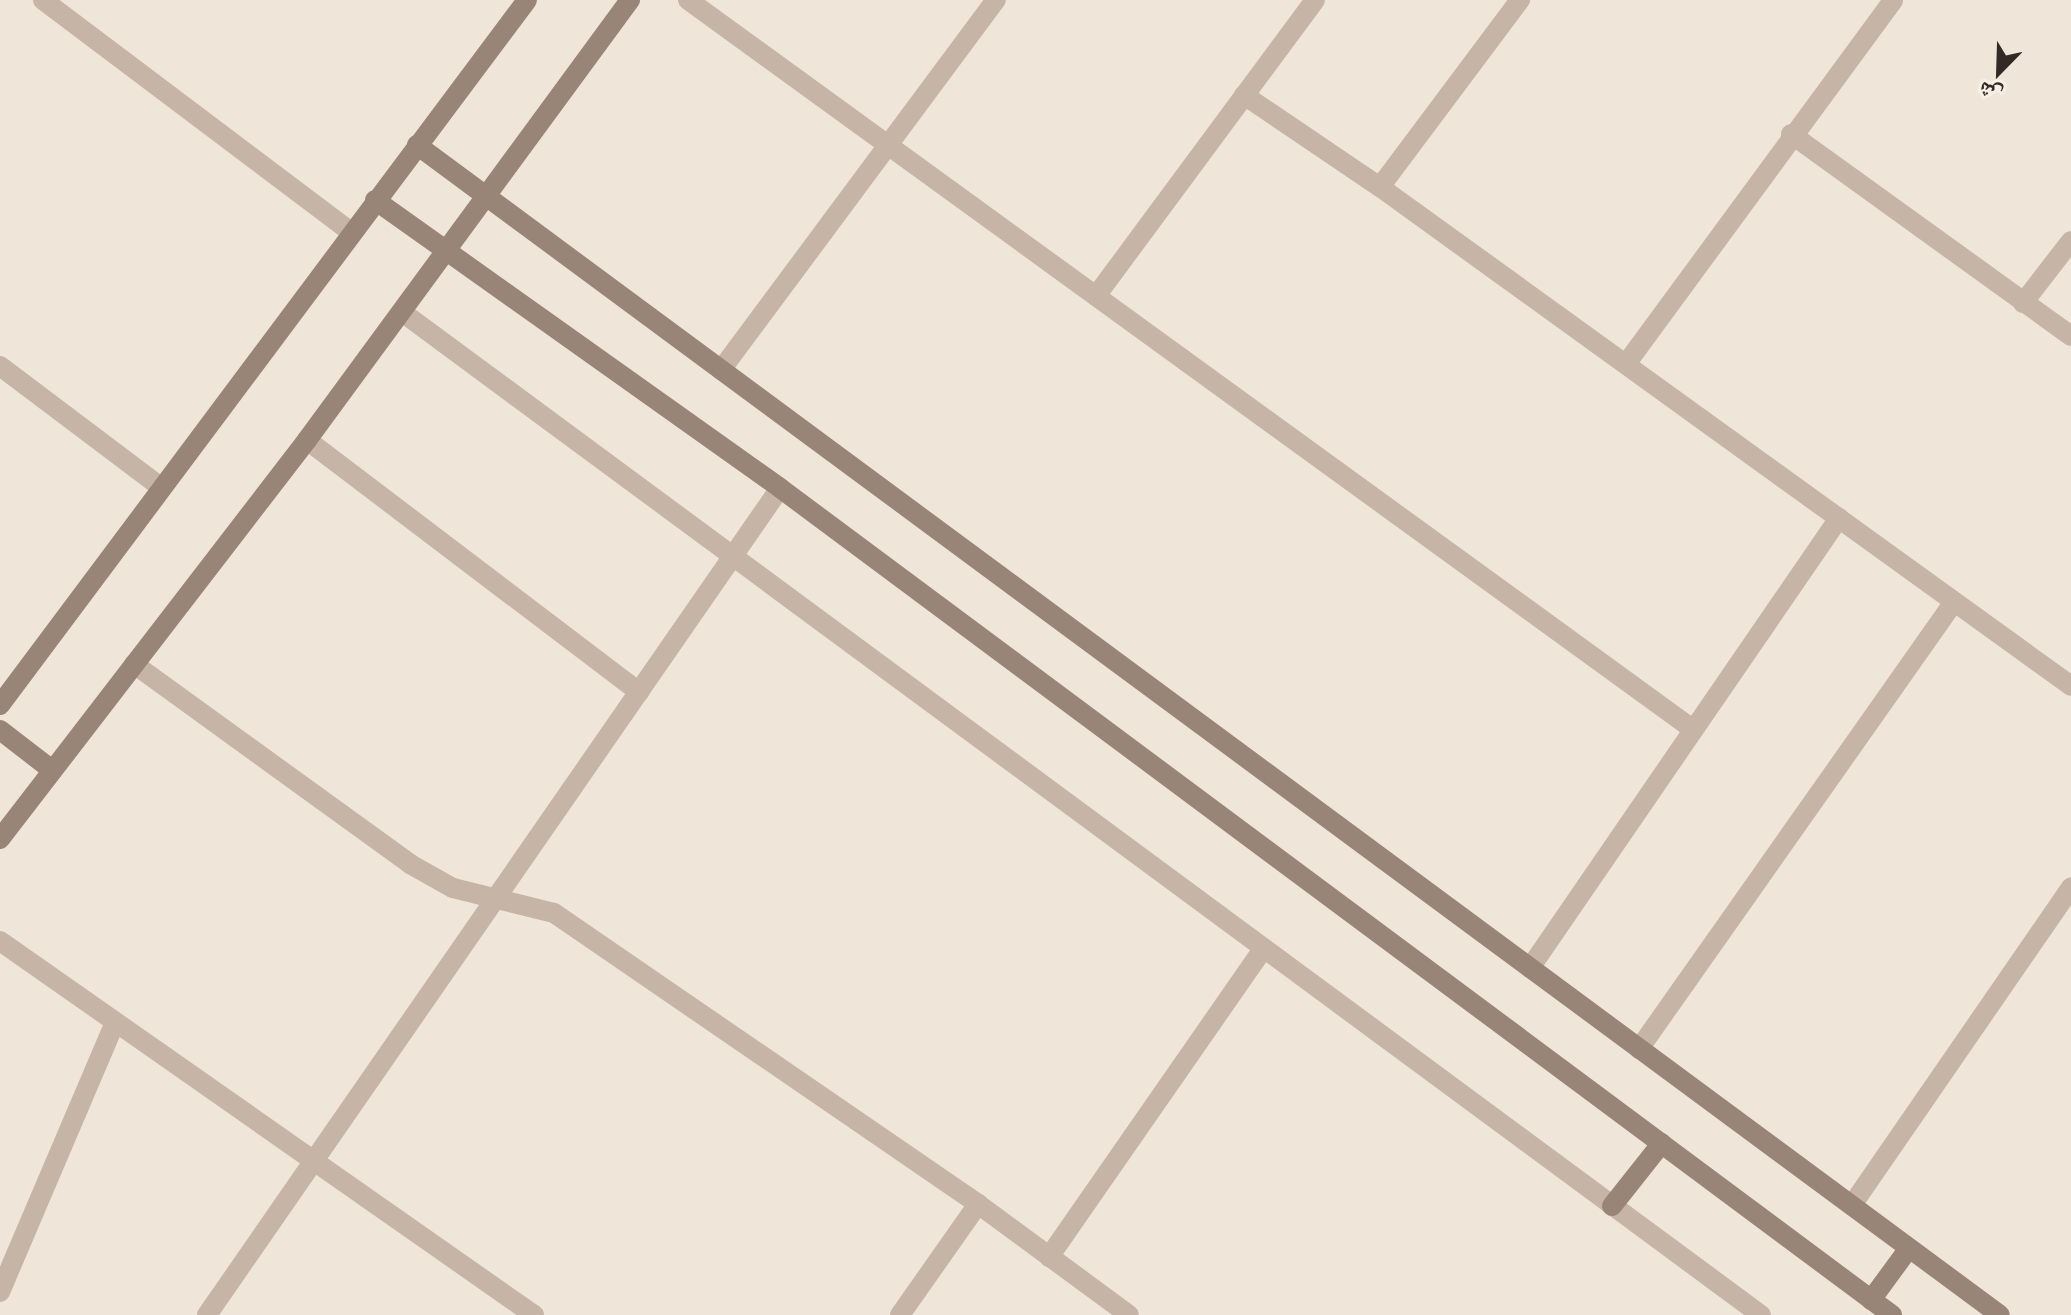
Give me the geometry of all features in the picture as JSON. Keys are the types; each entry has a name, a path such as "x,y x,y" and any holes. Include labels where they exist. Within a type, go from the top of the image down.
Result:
{"main road":[{"path":"0,839 307,440 630,0"},
{"path":"0,705 159,486 417,145 518,3"},
{"path":"417,145 2000,1315"},
{"path":"375,200 780,488 1892,1315"},
{"path":"0,730 52,770"},
{"path":"1612,1206 1662,1143"},
{"path":"1871,1300 1909,1248"}],"street":[{"path":"43,0 351,232"},
{"path":"688,0 1691,728"},
{"path":"721,370 996,0"},
{"path":"1096,296 1315,0"},
{"path":"1380,187 1520,0"},
{"path":"1626,364 1791,134 1893,0"},
{"path":"1244,95 1380,187 2071,686"},
{"path":"1791,134 2071,336"},
{"path":"2023,303 2071,241"},
{"path":"402,312 1761,1315"},
{"path":"0,366 159,486"},
{"path":"307,440 639,692"},
{"path":"207,1315 780,488"},
{"path":"1530,968 1691,728 1839,518"},
{"path":"1639,1049 1954,602"},
{"path":"134,664 410,864 453,888 554,913 978,1204 1129,1315"},
{"path":"1852,1205 2071,887"},
{"path":"0,941 534,1315"},
{"path":"1049,1257 1264,948"},
{"path":"0,1292 115,1022"},
{"path":"900,1315 978,1204"}]}
